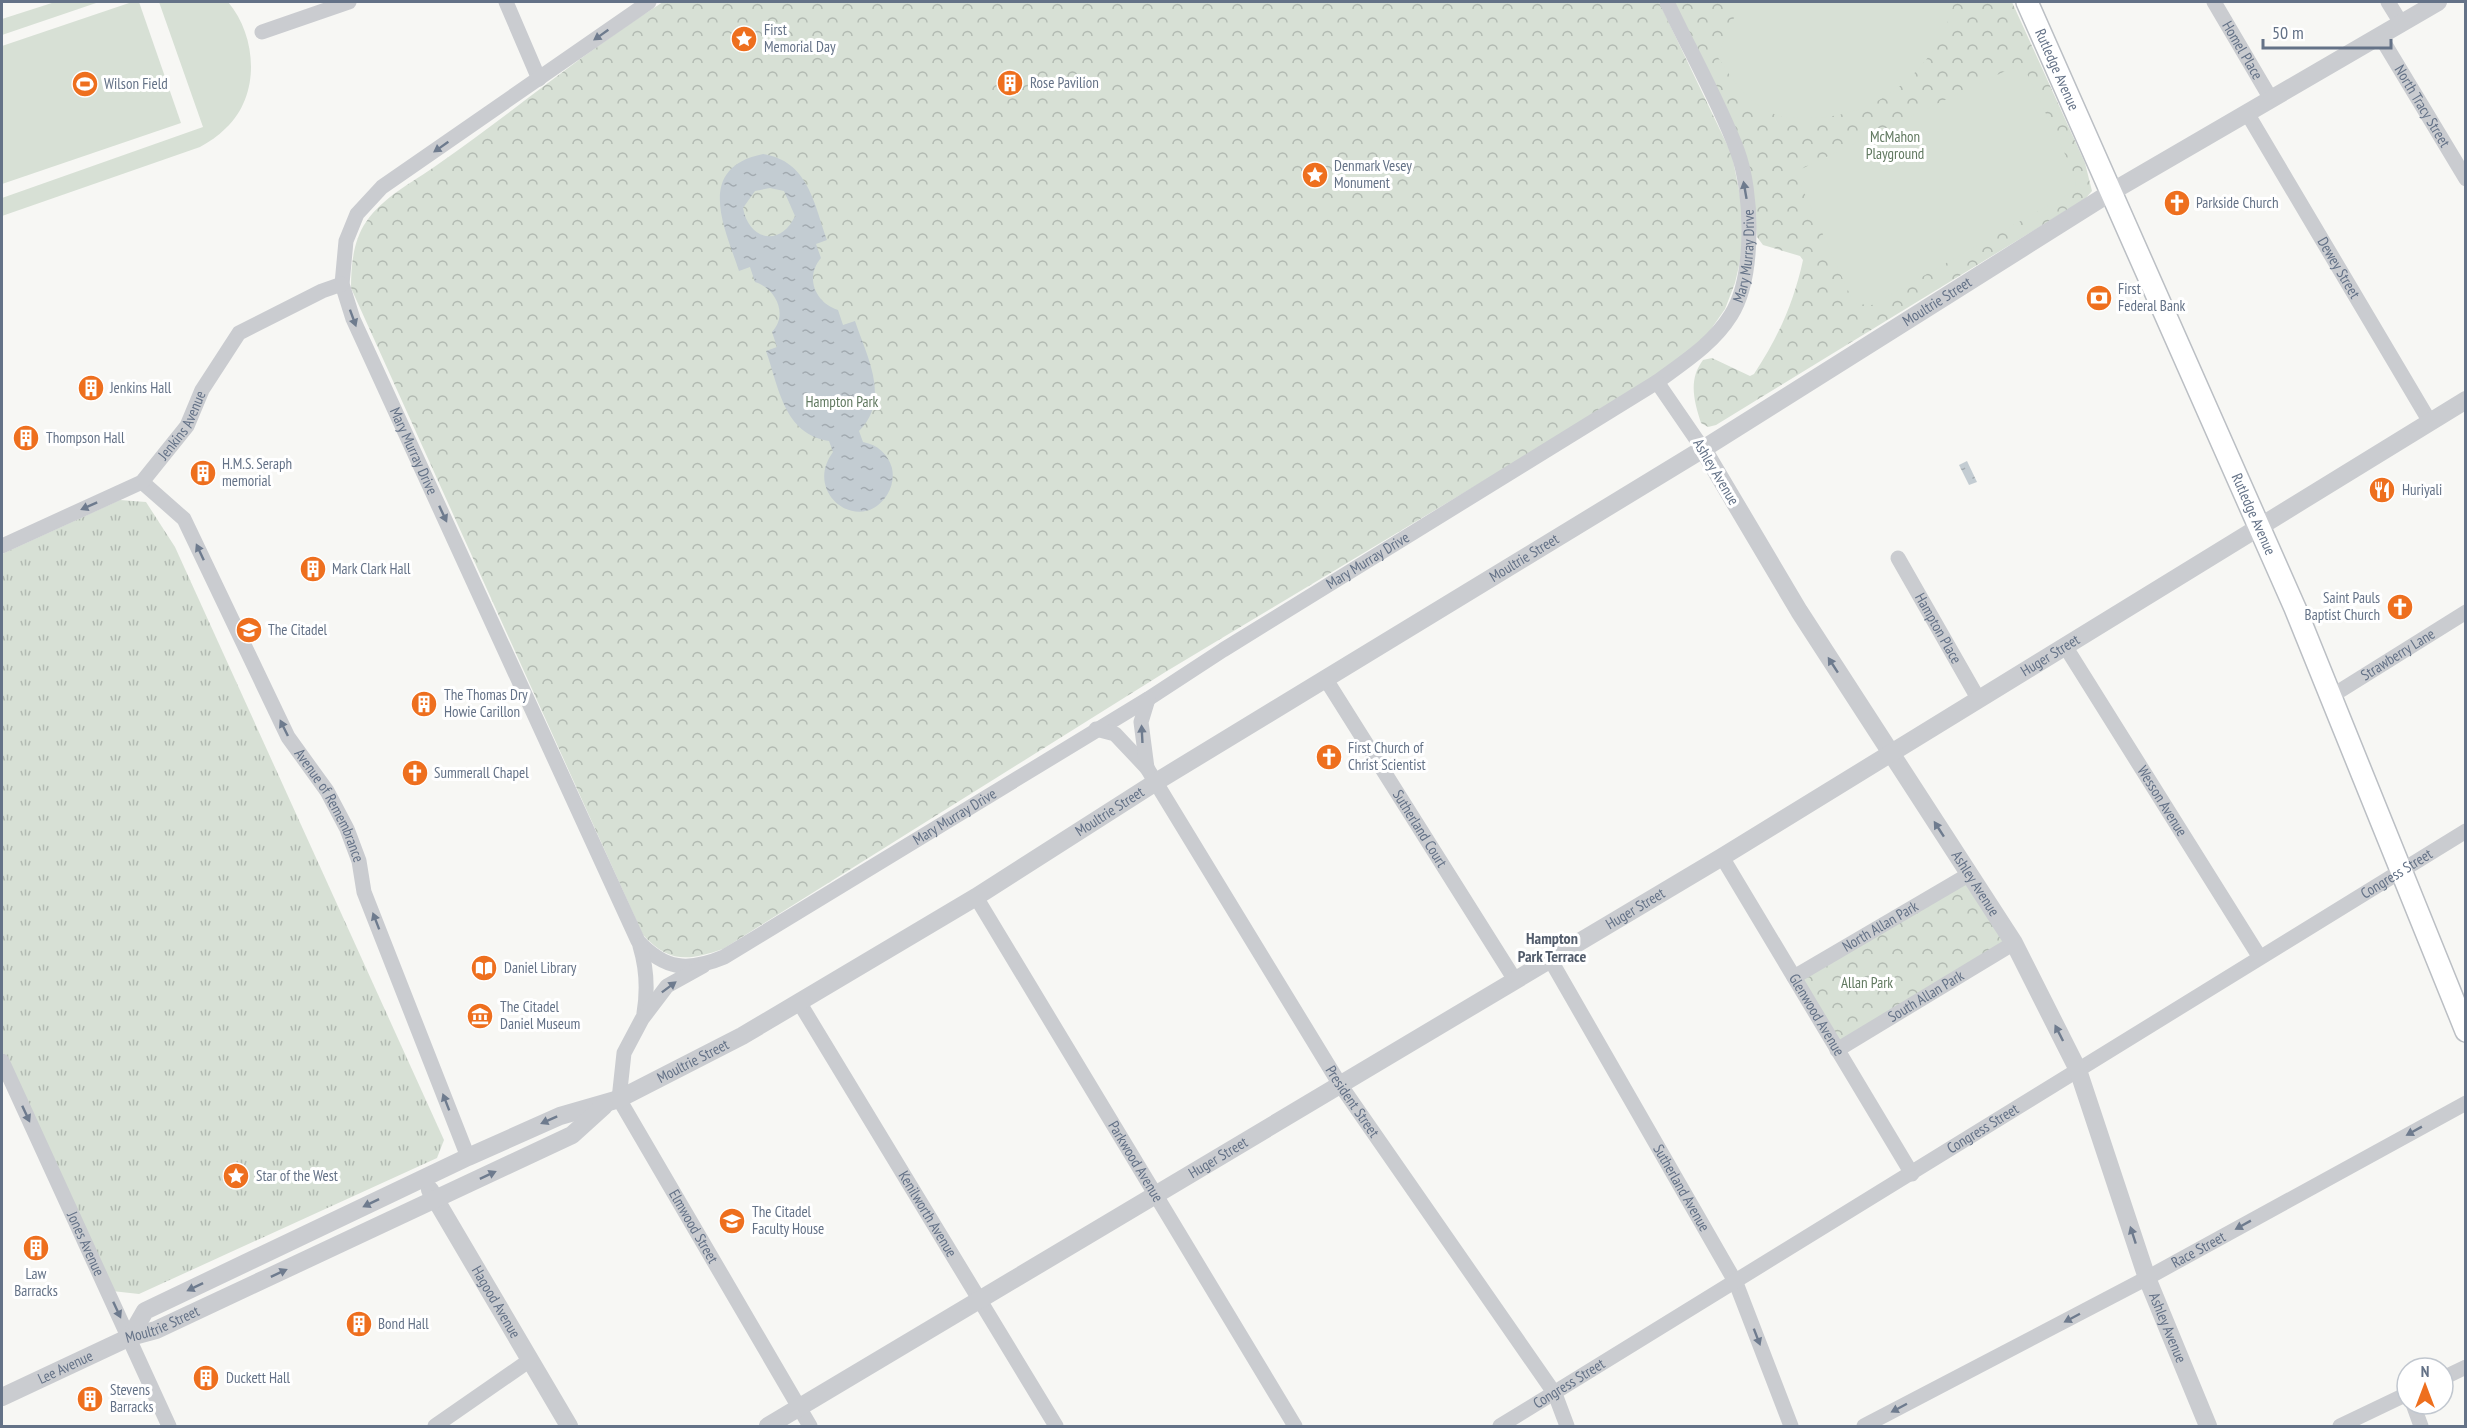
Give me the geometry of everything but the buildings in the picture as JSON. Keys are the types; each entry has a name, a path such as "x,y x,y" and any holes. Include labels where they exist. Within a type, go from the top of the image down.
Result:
{"main road":[{"name":"Rutledge Avenue","path":"2027,2 2113,191 2260,527 2466,1031"}],"street":[{"path":"262,32 349,2"},
{"path":"506,2 538,79"},
{"name":"Mary Murray Drive","path":"649,2 382,187 357,214 346,241 342,284 353,319 638,941 653,957 668,965 706,965"},
{"name":"Mary Murray Drive","path":"642,1019 667,986 724,957 1148,699 1658,382 1709,343 1731,314 1746,279 1749,244 1748,212 1738,152 1667,2"},
{"name":"Homel Place","path":"2214,2 2271,99"},
{"path":"2388,2 2401,23"},
{"name":"Moultrie Street","path":"130,1336 145,1311 468,1157 560,1116 612,1102 742,1036 976,897 1151,775 1325,678 1703,449 2113,191 2438,2"},
{"name":"North Tracy Street","path":"2380,36 2466,179"},
{"name":"Dewey Street","path":"2247,113 2430,422"},
{"name":"Jenkins Avenue","path":"2,546 142,482 187,426 202,390 239,333 322,291 342,284"},
{"name":"Ashley Avenue","path":"1658,382 1703,449 1798,611 2014,943 2078,1070 2147,1278 2208,1426"},
{"name":"Huger Street","path":"768,1426 1722,856 2430,422 2463,408"},
{"name":"Avenue of Remembrance","path":"142,482 184,519 288,737 327,791 347,829 359,861 364,892 468,1157"},
{"name":"Hampton Place","path":"1898,558 1979,700"},
{"name":"Strawberry Lane","path":"2330,697 2466,612"},
{"name":"Wesson Avenue","path":"2065,646 2259,956"},
{"name":"Sutherland Court","path":"1325,678 1515,980"},
{"name":"President Street","path":"1148,699 1141,722 1151,775"},
{"name":"President Street","path":"1096,729 1115,734 1151,775 1339,1083 1555,1394 1567,1426"},
{"name":"Congress Street","path":"1500,1426 1912,1174 2259,956 2466,831"},
{"name":"Glenwood Avenue","path":"1722,856 1912,1174"},
{"name":"North Allan Park","path":"1794,977 1968,875"},
{"name":"Parkwood Avenue","path":"976,897 1295,1426"},
{"path":"612,1102 624,1053 642,1019 647,993 646,966 638,941"},
{"name":"South Allan Park","path":"1837,1050 2014,943"},
{"name":"Sutherland Avenue","path":"1550,959 1736,1282 1791,1426"},
{"name":"Kenilworth Avenue","path":"799,1002 1056,1426"},
{"name":"Jones Avenue","path":"2,1061 130,1336 169,1426"},
{"name":"Moultrie Street","path":"130,1336 156,1330 572,1135 612,1102"},
{"name":"Elmwood Street","path":"612,1102 810,1426"},
{"name":"Race Street","path":"1864,1426 2147,1278 2466,1103"},
{"name":"Hagood Avenue","path":"423,1178 569,1426"},
{"name":"Lee Avenue","path":"2,1398 130,1336"},
{"path":"435,1426 530,1360"},
{"path":"2340,1426 2395,1400"}],"green space":[{"path":"55,2 99,2 2,35 2,19"},
{"name":"Wilson Field","path":"132,2 139,2 181,123 2,184 2,46"},
{"path":"159,2 228,2 238,16 245,31 251,65 250,83 237,115 220,134 200,147 2,216 2,198 203,127"},
{"name":"Hampton Park","path":"663,2 1659,2 1732,155 1744,216 1742,253 1735,283 1725,309 1707,335 1655,378 1167,671 723,949 699,956 671,955 652,944 643,935 351,288 352,262 358,237 366,222 381,205 605,41"},
{"name":"McMahon Playground","path":"1672,2 2012,2 2085,163 2092,191 2085,199 1716,425 1708,427 1701,423 1695,399 1694,383 1698,368 1703,360 1712,358 1750,376 1754,374 1771,347 1784,319 1803,260 1800,256 1763,245 1757,237 1751,182"},
{"path":"1741,2 1954,2 1946,26 1934,48 1920,68 1902,85 1881,99 1835,116 1788,118 1771,113 1752,100 1717,56"},
{"path":"2022,63 2072,169 2076,182 2074,191 1872,305 1857,304 1851,297 1795,172"},
{"path":"120,500 146,502 175,547 444,1140 437,1158 139,1294 112,1291 2,1051 2,554"},
{"name":"Allan Park","path":"1966,882 2006,942 1840,1043 1801,979"}],"water":[{"path":"763,154 778,158 800,175 813,198 827,240 816,244 821,258 813,274 815,289 824,302 838,310 843,325 855,321 874,378 874,405 869,419 859,431 863,442 873,445 885,454 893,472 890,489 876,507 863,511 850,510 839,505 830,495 825,482 825,468 833,452 829,441 814,437 802,429 793,419 780,394 766,351 777,347 772,332 779,317 777,302 768,290 755,282 750,267 739,271 722,218 720,201 722,185 728,172 742,161","holes":["770,188 784,191 795,216 789,226 774,236 758,233 746,219 743,208 755,191"]},
{"path":"1967,461 1977,482 1969,485 1959,465"}],"place":[{"name":"First Memorial Day","path":"744,39"},
{"name":"Rose Pavilion","path":"1010,83"},
{"name":"Wilson Field","path":"85,84"},
{"name":"Denmark Vesey Monument","path":"1315,175"},
{"name":"Parkside Church","path":"2177,203"},
{"name":"First Federal Bank","path":"2099,298"},
{"name":"Jenkins Hall","path":"91,388"},
{"name":"Thompson Hall","path":"26,438"},
{"name":"H.M.S. Seraph memorial","path":"203,473"},
{"name":"Huriyali","path":"2382,490"},
{"name":"Mark Clark Hall","path":"313,569"},
{"name":"Saint Pauls Baptist Church","path":"2400,607"},
{"name":"The Citadel","path":"249,630"},
{"name":"The Thomas Dry Howie Carillon","path":"424,704"},
{"name":"First Church of Christ Scientist","path":"1329,757"},
{"name":"Summerall Chapel","path":"415,773"},
{"name":"Daniel Library","path":"484,968"},
{"name":"The Citadel Daniel Museum","path":"480,1016"},
{"name":"Star of the West","path":"236,1176"},
{"name":"The Citadel Faculty House","path":"732,1221"},
{"name":"Law Barracks","path":"36,1248"},
{"name":"Bond Hall","path":"359,1324"},
{"name":"Duckett Hall","path":"206,1378"},
{"name":"Stevens Barracks","path":"90,1399"}],"district":[{"name":"Hampton Park Terrace","path":"1552,947"}]}
